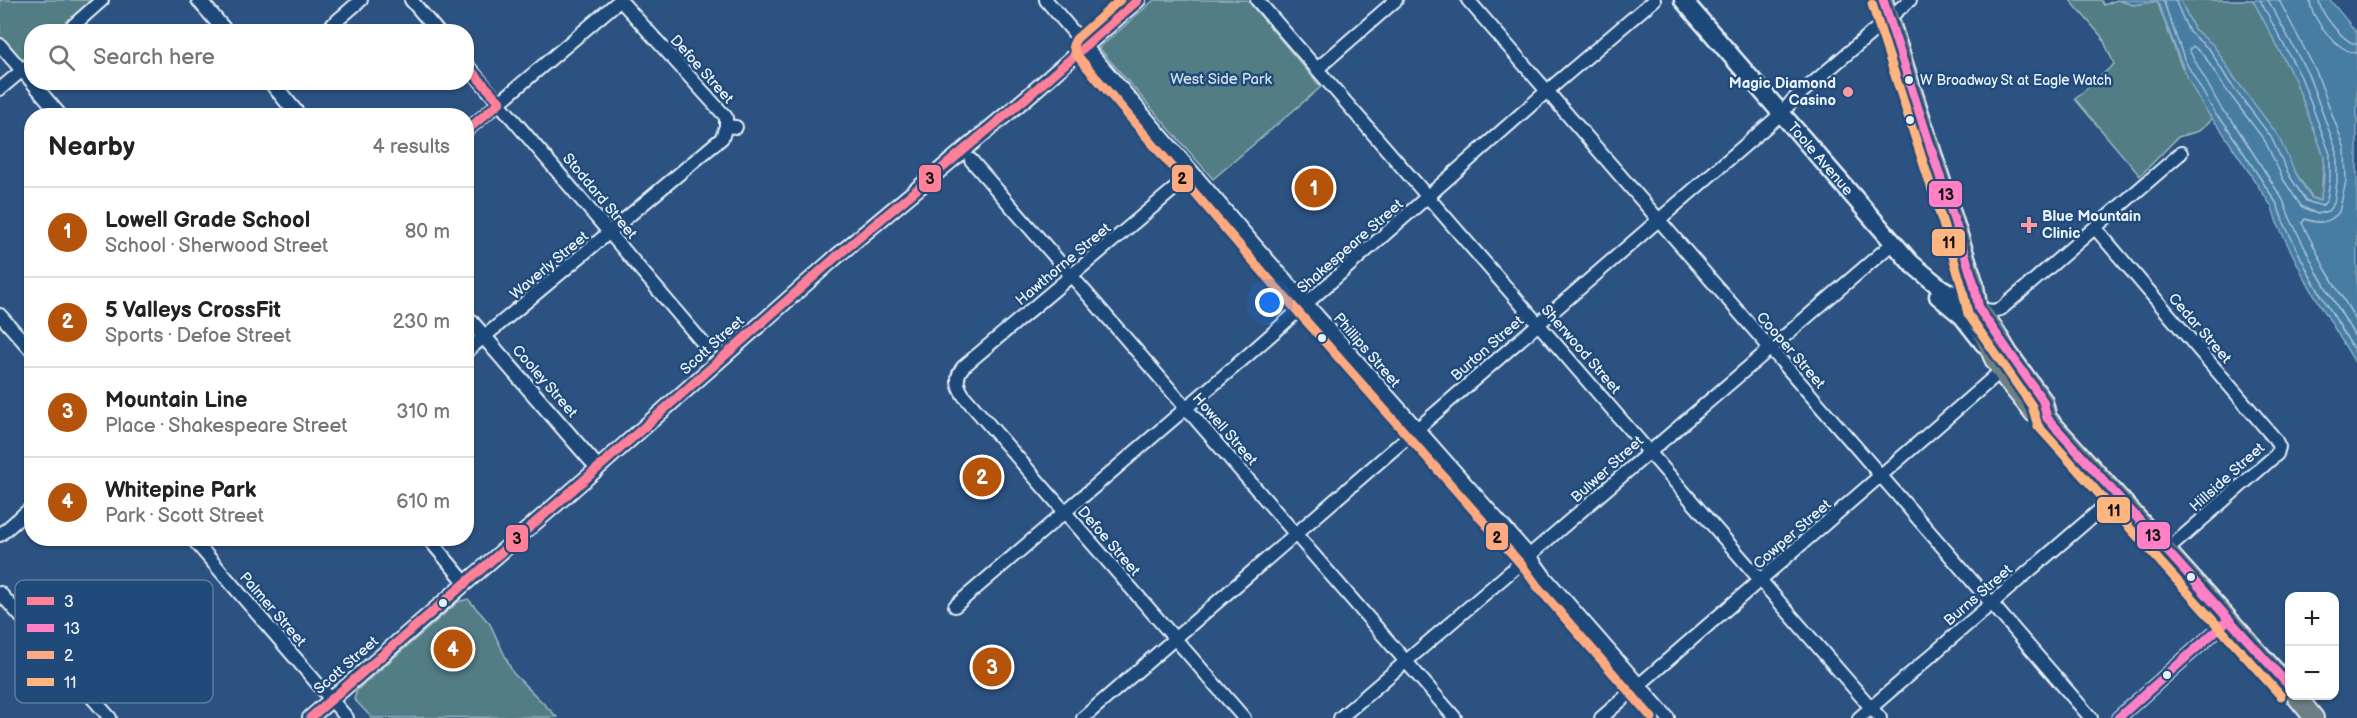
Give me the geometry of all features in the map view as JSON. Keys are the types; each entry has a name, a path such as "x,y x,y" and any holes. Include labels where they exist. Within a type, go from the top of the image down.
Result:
{"main road":[{"name":"Toole Avenue","path":"1683,0 1911,263 1941,288 1979,309"},
{"path":"1883,0 1974,284 1981,329 1998,365 2034,413 2047,418 2285,684"},
{"name":"Toole Avenue","path":"1911,263 1939,297 1967,321 1998,365"},
{"path":"1979,309 1994,328 2008,354 2043,401 2047,418"},
{"path":"2304,706 2326,718"}],"street":[{"path":"75,24 102,0"},
{"path":"199,0 219,24"},
{"path":"333,24 361,0"},
{"path":"411,0 431,24"},
{"path":"474,124 620,0"},
{"name":"Defoe Street","path":"620,0 726,117 731,127"},
{"name":"Phillips Street","path":"1046,0 1192,173 1530,556 1546,578 1668,718"},
{"name":"Scott Street","path":"310,718 598,468 836,257 969,153 1138,0"},
{"name":"Sherwood Street","path":"1257,0 1880,718"},
{"path":"1317,69 1396,0"},
{"name":"Cooper Street","path":"1468,0 2091,718"},
{"name":"Shakespeare Street","path":"955,606 1654,0"},
{"name":"Burton Street","path":"1083,718 1910,0"},
{"path":"0,45 24,73"},
{"path":"0,89 24,68"},
{"name":"Stoddard Street","path":"474,73 709,350"},
{"path":"39,90 54,108"},
{"path":"278,90 292,108"},
{"name":"Waverly Street","path":"474,346 722,138 731,127"},
{"name":"Howell Street","path":"969,153 1455,718"},
{"path":"1979,309 1992,311 2001,309 2181,153"},
{"name":"Hawthorne Street","path":"957,381 963,367 1192,173"},
{"name":"Cedar Street","path":"2096,229 2275,439 2279,447"},
{"name":"Bulwer Street","path":"1340,718 1893,243"},
{"path":"0,315 24,342"},
{"name":"Cooley Street","path":"474,326 598,468"},
{"name":"Cowper Street","path":"1601,718 1881,476 1998,365"},
{"name":"Defoe Street","path":"957,381 959,390 964,396 1244,718"},
{"name":"Hillside Street","path":"2165,552 2277,454 2279,447"},
{"name":"Burns Street","path":"1859,718 2116,496"},
{"path":"0,535 24,514"},
{"name":"Palmer Street","path":"199,546 331,700"},
{"path":"435,546 465,582"},
{"path":"0,592 15,609"},
{"path":"2118,718 2228,620"},
{"path":"331,700 346,718"},
{"path":"97,703 110,718"}],"green space":[{"path":"0,0 102,0 74,24 24,24 24,68 21,70 0,45"},
{"name":"West Side Park","path":"1154,0 1247,0 1321,87 1213,179 1099,48"},
{"path":"2070,0 2101,0 2104,5 2117,0 2133,5 2157,1 2180,63 2212,119 2199,131 2178,137 2140,176 2075,99 2114,64 2102,37"},
{"path":"2180,0 2253,0 2295,80 2324,156 2321,201 2312,198 2214,46 2194,29"},
{"path":"468,599 490,624 513,673 557,717 372,718 354,699 357,690 458,602"}],"water":[{"path":"2119,0 2180,0 2194,29 2214,46 2233,76 2277,134 2295,172 2311,198 2320,201 2324,180 2324,156 2295,80 2253,0 2330,0 2357,33 2357,366 2305,279 2277,223 2272,207 2199,99 2183,68 2157,1 2133,5"}],"transit line":[{"name":"2","path":"1120,0 1076,39 1073,45 1075,53 1246,253 1521,564 1537,586 1652,718"},
{"name":"3","path":"310,718 598,468 836,257 1026,98 1138,0"},
{"name":"13","path":"1883,0 1957,229 1974,284 1979,309 2043,401 2047,418 2285,681"},
{"name":"11","path":"1872,4 1946,233 1968,314 2032,406 2038,426 2281,696"},
{"name":"3","path":"474,74 500,102 474,124"},
{"name":"13","path":"2118,718 2228,620"}],"place":[{"name":"W Broadway St at Eagle Watch","path":"1909,80"},
{"name":"Magic Diamond Casino","path":"1848,92"},
{"name":"Lowell Grade School","path":"1314,188"},
{"name":"Blue Mountain Clinic","path":"2029,225"},
{"name":"5 Valleys CrossFit","path":"982,477"},
{"name":"Whitepine Park","path":"453,649"},
{"name":"Mountain Line","path":"992,667"}]}
